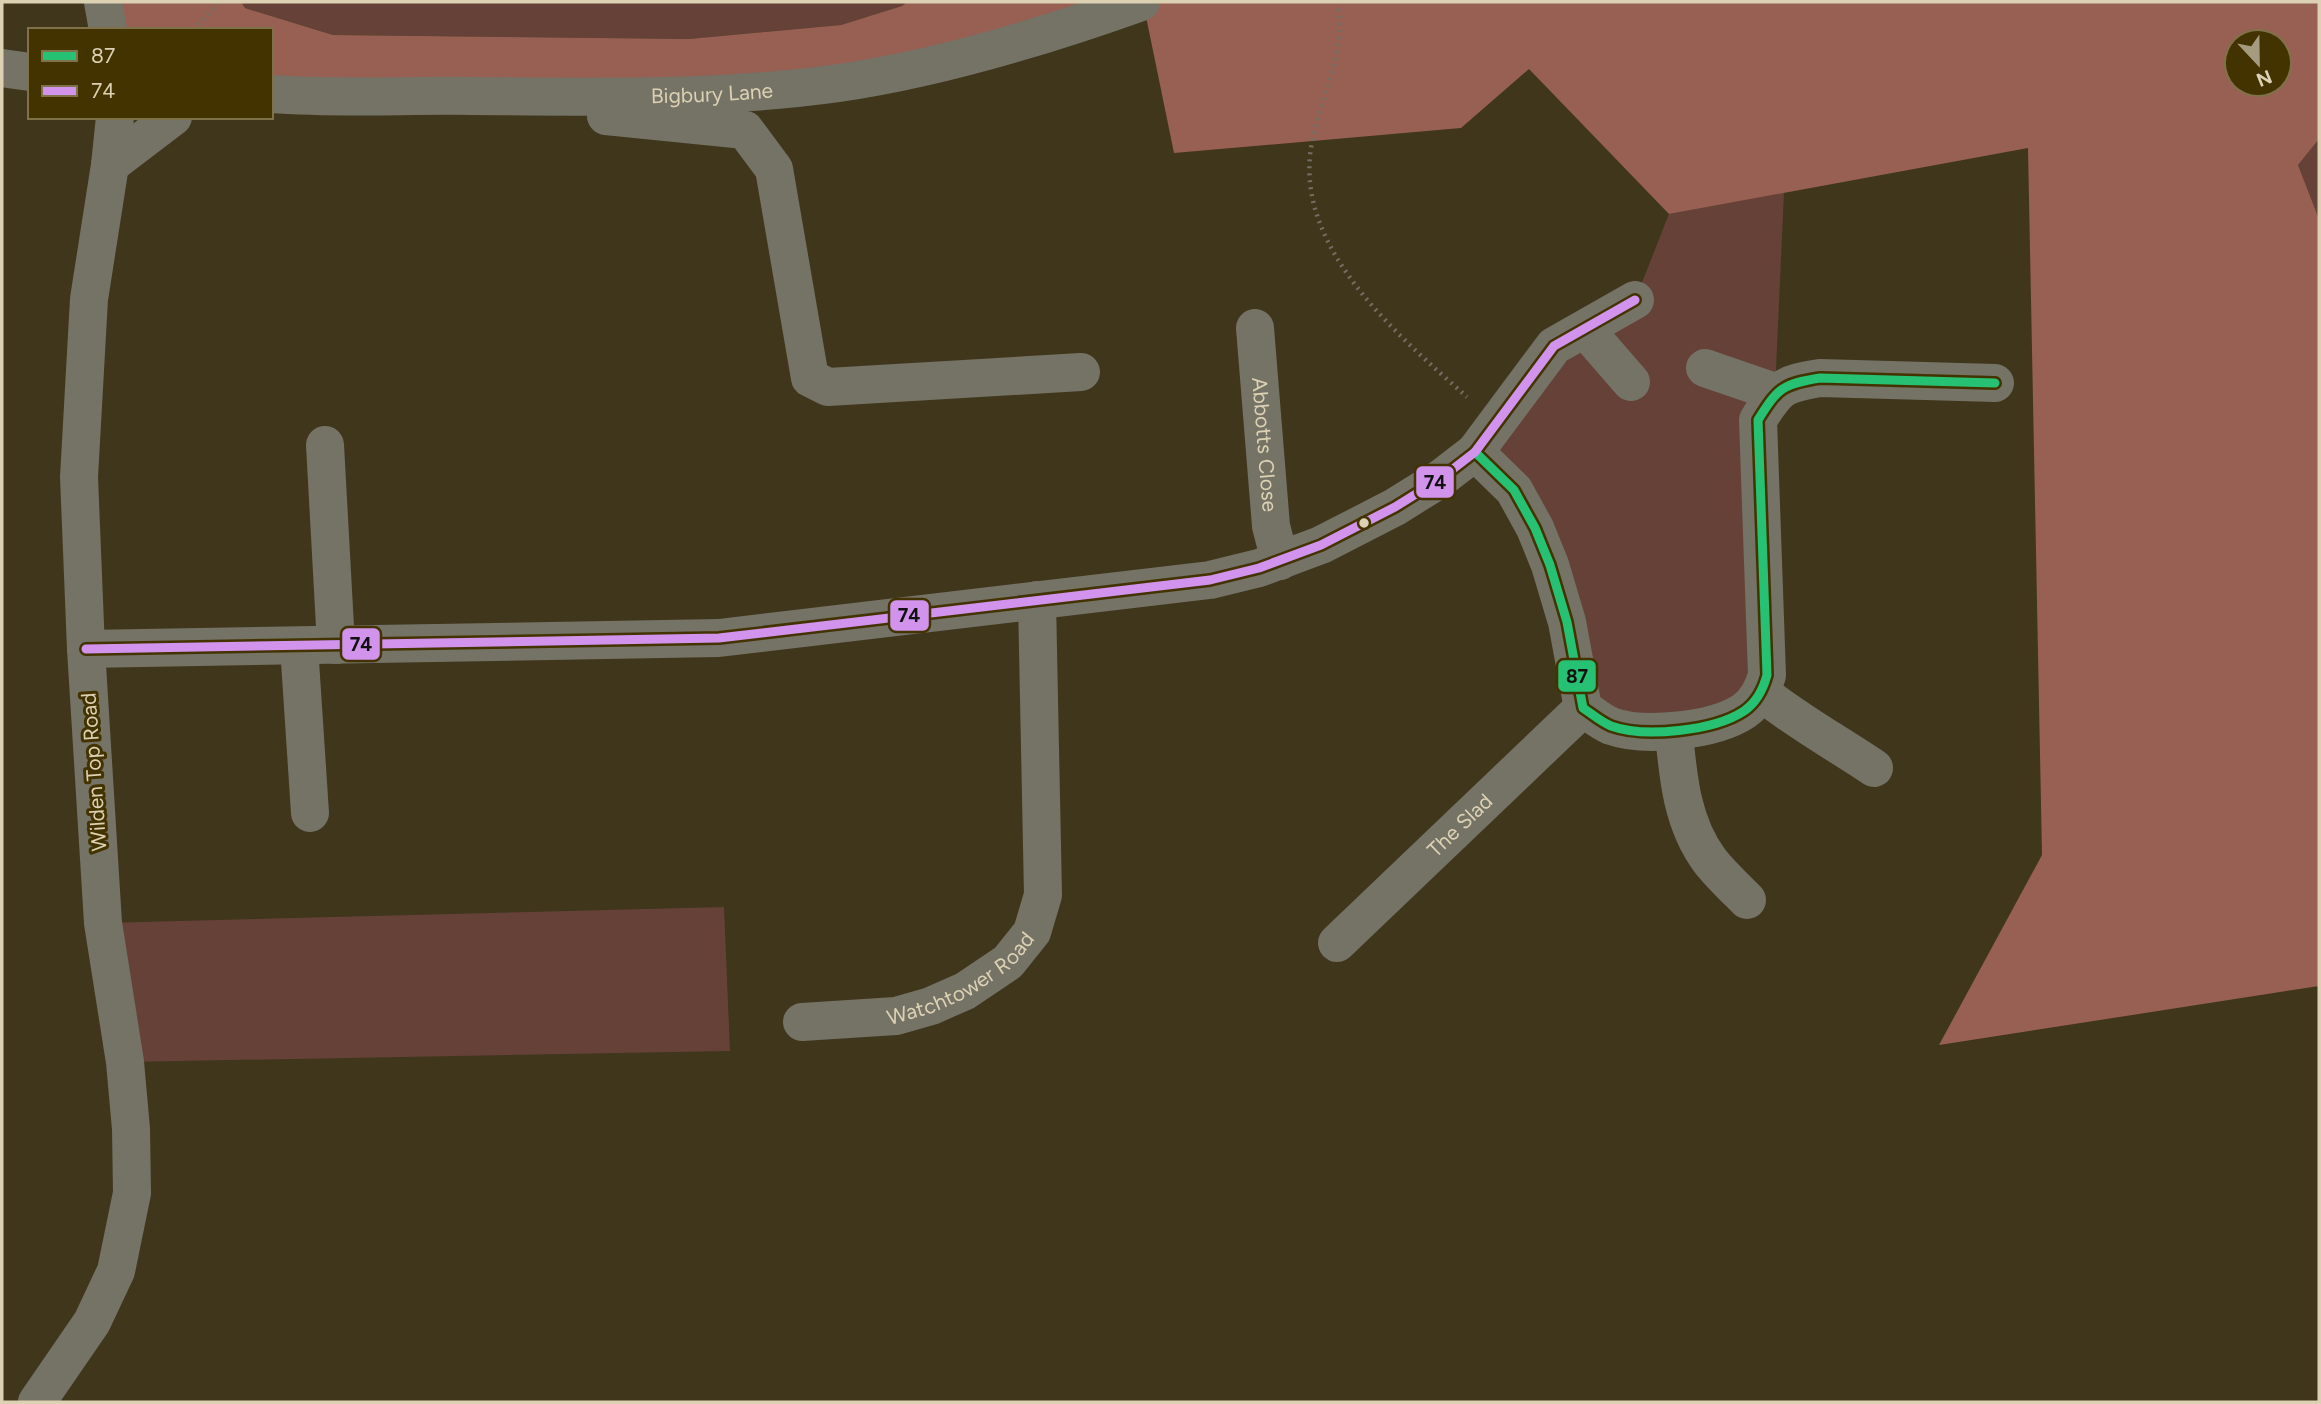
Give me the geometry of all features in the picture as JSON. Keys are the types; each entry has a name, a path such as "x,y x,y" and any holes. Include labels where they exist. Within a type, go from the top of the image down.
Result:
{"street":[{"path":"103,2 108,28"},
{"name":"Bigbury Lane","path":"273,94 585,97 729,94 840,83 965,56 1075,25 1141,2"},
{"path":"2,68 28,72"},
{"path":"585,97 608,118 746,130 774,169 810,377 828,387 1081,372"},
{"name":"Wilden Top Road","path":"37,1402 92,1322 116,1271 132,1193 131,1129 125,1062 103,923 86,649 79,477 89,299 115,119"},
{"path":"110,165 170,119"},
{"path":"86,649 719,638 1210,580 1280,561 1321,545 1395,507 1440,479 1486,438 1554,346 1635,300"},
{"name":"Abbotts Close","path":"1255,328 1271,526 1280,561"},
{"path":"1585,328 1631,382"},
{"path":"1704,368 1775,392"},
{"path":"1486,438 1545,553 1567,622 1583,708 1609,726 1632,731 1674,733 1732,718 1747,710 1762,692 1768,675 1758,420 1775,392 1796,382 1820,378 1995,383"},
{"path":"310,813 325,445"},
{"name":"Watchtower Road","path":"802,1022 895,1016 931,1006 965,991 1008,962 1032,932 1043,895 1037,600"},
{"path":"1762,692 1788,713 1874,768"},
{"name":"The Slad","path":"1337,943 1583,708"},
{"path":"1674,733 1678,781 1689,823 1709,859 1747,900"}],"path":[{"path":"195,28 219,2"},
{"path":"1338,2 1338,44 1311,148 1310,173 1315,206 1325,236 1340,264 1366,298 1417,352 1486,438"}],"shaded area":[{"path":"105,2 241,2 245,8 333,35 689,39 841,25 902,6 907,2 1141,2 898,72 273,94 273,28 109,28"},
{"path":"241,2 907,2 903,6 841,25 689,39 333,35 245,8"},
{"path":"1143,2 2319,2 2319,139 2298,165 2319,219 2319,986 1939,1045 2042,855 2028,148 1669,214 1529,69 1461,128 1174,153"},
{"path":"2319,139 2319,219 2298,165"},
{"path":"1784,192 1775,392 1747,710 1609,726 1567,622 1475,452 1497,423 1635,300 1669,214"},
{"path":"724,907 730,1051 125,1062 103,923"}],"transit line":[{"name":"74","path":"86,649 719,638 1210,580 1259,568 1321,545 1395,507 1440,479 1475,452 1554,346 1635,300"},
{"name":"87","path":"1475,452 1514,490 1535,528 1550,565 1567,622 1583,708 1607,724 1625,730 1660,732 1697,728 1731,718 1744,711 1759,695 1767,675 1758,420 1776,394 1789,385 1820,378 1995,383"}]}
